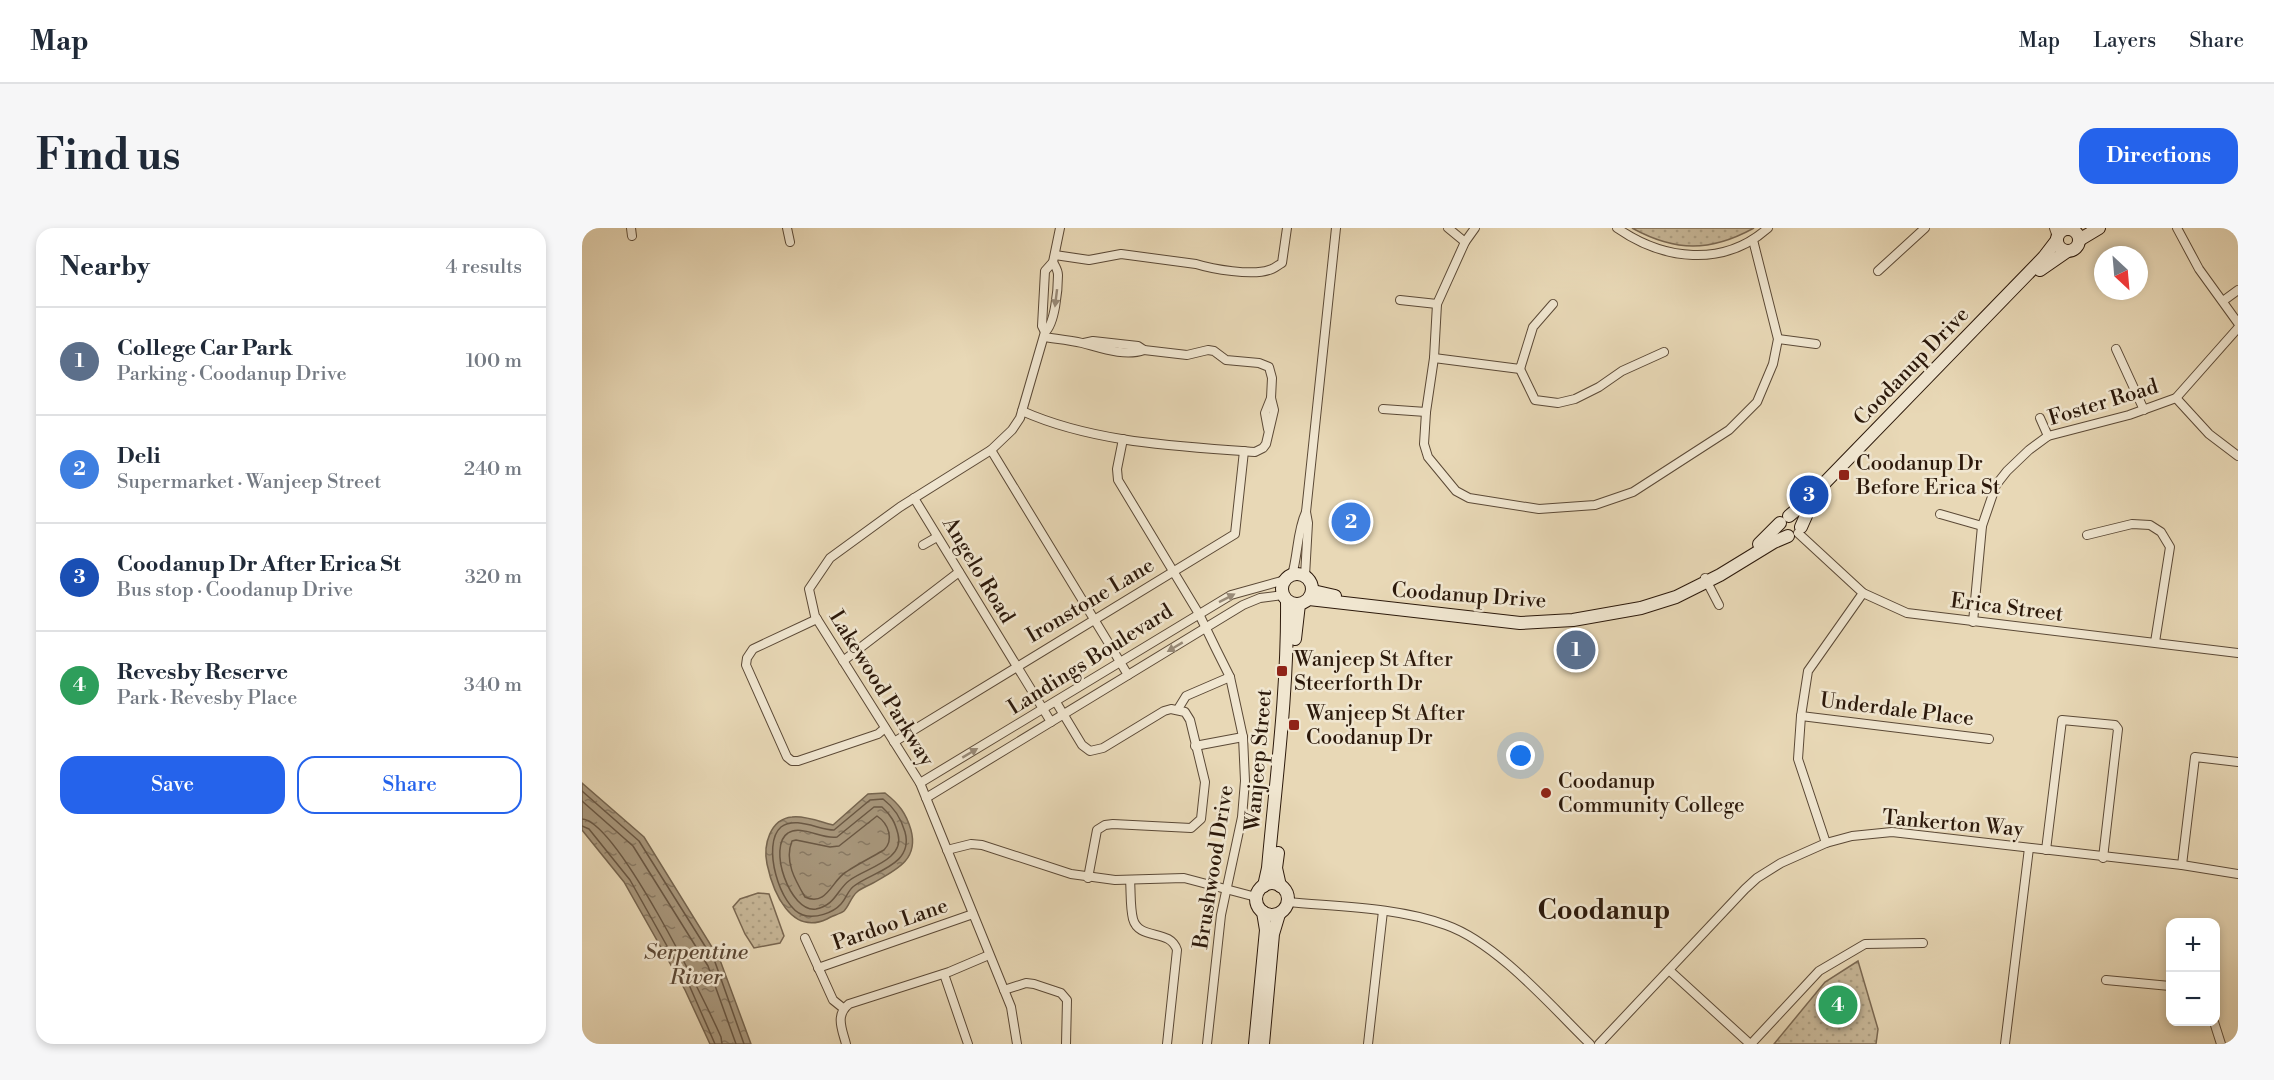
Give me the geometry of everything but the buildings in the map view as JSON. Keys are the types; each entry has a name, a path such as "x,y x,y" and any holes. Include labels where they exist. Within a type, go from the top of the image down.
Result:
{"main road":[{"name":"Coodanup Drive","path":"1707,580 1760,543 1808,500 2067,232 2099,228"},
{"name":"Coodanup Drive","path":"1298,598 1335,596 1480,613 1543,617 1580,614 1632,604 1665,595 1735,568 1774,542 1796,532 1814,503 2025,284 2050,262 2076,249 2067,232"},
{"path":"2066,252 2060,248 2067,232"},
{"path":"1797,518 1796,532 1780,530 1785,519 1797,518"},
{"path":"1305,576 1311,582 1298,598 1282,590 1288,578 1305,576"},
{"name":"Wanjeep Street","path":"1280,886 1276,868 1298,598"},
{"name":"Wanjeep Street","path":"1260,891 1268,868 1286,664 1298,598"},
{"path":"1263,1044 1273,934 1279,914 1287,902 1286,893 1280,886 1272,884 1260,891 1257,906 1263,912 1271,915 1279,914"},
{"path":"1255,1044 1266,930 1263,912"}],"street":[{"path":"787,228 790,242"},
{"name":"Lakewood Parkway","path":"1045,334 1042,327 1041,304 1045,271 1054,258 1059,228"},
{"path":"1054,258 1089,260 1121,254 1196,264 1207,268 1259,272 1271,270 1282,263 1287,228"},
{"path":"1305,576 1308,524 1306,512 1336,228"},
{"path":"1448,228 1465,242"},
{"path":"1475,228 1465,242 1437,304 1434,358 1424,444 1428,457 1456,491 1469,498 1539,509 1595,506 1633,492 1729,430 1757,402 1773,364 1778,339 1753,240"},
{"path":"1617,228 1632,239 1670,254 1707,255 1736,248 1753,240 1768,228"},
{"path":"1878,271 1925,228"},
{"path":"2178,228 2199,270 2238,323"},
{"name":"Lakewood Parkway","path":"1017,1044 1011,1007 920,783 817,619 809,590 830,558 914,498 990,450 1012,430 1022,411 1045,334 1051,327 1053,319 1059,273 1054,258"},
{"path":"2223,300 2238,290"},
{"path":"1400,300 1437,304"},
{"path":"1553,304 1533,327 1520,369 1535,400 1558,403 1586,394 1622,371 1664,352"},
{"name":"Foster Road","path":"1973,622 1982,526 1996,485 2007,471 2028,450 2048,436 2144,410 2176,398 2238,328"},
{"path":"1022,411 1037,418 1092,434 1123,439 1255,452 1263,448 1274,410 1269,367 1259,363 1226,360 1214,351 1208,350 1187,355 1144,350 1136,353 1093,348 1045,334"},
{"path":"1778,339 1816,344"},
{"path":"2116,349 2144,410"},
{"path":"1434,358 1520,369"},
{"path":"2176,398 2209,434 2238,456"},
{"path":"1383,409 1426,412"},
{"path":"2040,418 2048,436"},
{"name":"Brushwood Drive","path":"1123,439 1117,469 1118,480 1206,628 1230,677 1243,736 1245,781 1242,817 1235,854 1225,888 1207,1044"},
{"path":"990,450 1128,675"},
{"name":"Ironstone Lane","path":"894,742 1235,534 1244,451"},
{"name":"Angelo Road","path":"914,498 1051,722"},
{"path":"1288,578 1297,559 1302,521 1306,512"},
{"path":"1941,514 1982,526"},
{"path":"2087,535 2132,524 2150,525 2161,532 2170,547 2155,642"},
{"name":"Erica Street","path":"1796,532 1863,593 1907,614 2238,653"},
{"path":"923,545 937,537"},
{"path":"843,661 959,572"},
{"name":"Landings Boulevard","path":"920,783 1231,595 1288,578"},
{"path":"1707,580 1719,605"},
{"path":"1826,843 1798,759 1801,716 1808,671 1863,593"},
{"name":"Landings Boulevard","path":"926,798 1243,605 1260,598 1298,598"},
{"path":"817,619 753,649 747,658 746,665 787,757 792,761 798,761 878,734 885,728"},
{"path":"1178,709 1186,696 1230,677"},
{"path":"1056,702 1082,745 1090,751 1103,748 1164,711 1178,709 1185,712 1190,720 1204,782 1201,819 1199,823 1186,829 1126,824 1113,824 1100,828 1095,835 1088,878"},
{"name":"Underdale Place","path":"1801,716 1989,739"},
{"path":"2046,850 2062,720 2115,725 2118,729 2103,858"},
{"path":"1195,746 1243,736"},
{"path":"2182,866 2195,757 2238,762"},
{"name":"Tankerton Way","path":"1599,1044 1757,878 1780,863 1826,843 1852,836 1892,832 2238,874"},
{"path":"947,850 971,844 982,845 1088,878 1130,880 1184,878 1225,888 1260,891"},
{"path":"2005,1044 2029,848"},
{"path":"1130,880 1133,920 1137,927 1168,937 1175,942 1177,950 1167,1044"},
{"path":"1287,902 1383,911 1422,918 1465,933 1503,961 1590,1044"},
{"path":"1368,1044 1383,911"},
{"name":"Pardoo Lane","path":"818,968 973,914"},
{"name":"Pardoo Lane","path":"804,938 833,1000 843,1008"},
{"path":"1669,970 1751,1044 1819,971 1865,944 1923,943"},
{"path":"846,1044 840,1021 843,1008 849,1004 944,974 989,955"},
{"path":"944,974 968,1044"},
{"path":"2106,980 2166,986"},
{"path":"1004,990 1026,983 1061,993 1067,1000 1066,1044"},
{"path":"2215,1026 2221,1044"}],"shaded area":[{"path":"1632,228 1754,228 1723,242 1693,246 1663,242"},
{"path":"758,893 769,894 784,936 780,943 754,948 733,907 740,899"},
{"path":"1858,961 1878,1029 1876,1044 1774,1044 1825,982"}],"water":[{"name":"Serpentine River","path":"582,783 644,837 720,960 751,1044 710,1044 685,990 624,882 582,830"},
{"path":"885,793 901,809 909,824 913,840 909,857 897,868 859,891 842,912 814,923 803,922 794,916 779,898 767,864 767,841 773,828 784,819 792,817 807,818 833,825 868,794"}],"place":[{"name":"Coodanup Dr Before Erica St","path":"1844,475"},
{"name":"Coodanup Dr After Erica St","path":"1809,495"},
{"name":"Deli","path":"1351,522"},
{"name":"College Car Park","path":"1576,650"},
{"name":"Wanjeep St After Steerforth Dr","path":"1282,671"},
{"name":"Wanjeep St After Coodanup Dr","path":"1294,725"},
{"name":"Coodanup Community College","path":"1546,793"},
{"name":"Revesby Reserve","path":"1838,1005"}],"district":[{"name":"Coodanup","path":"1604,910"}]}
